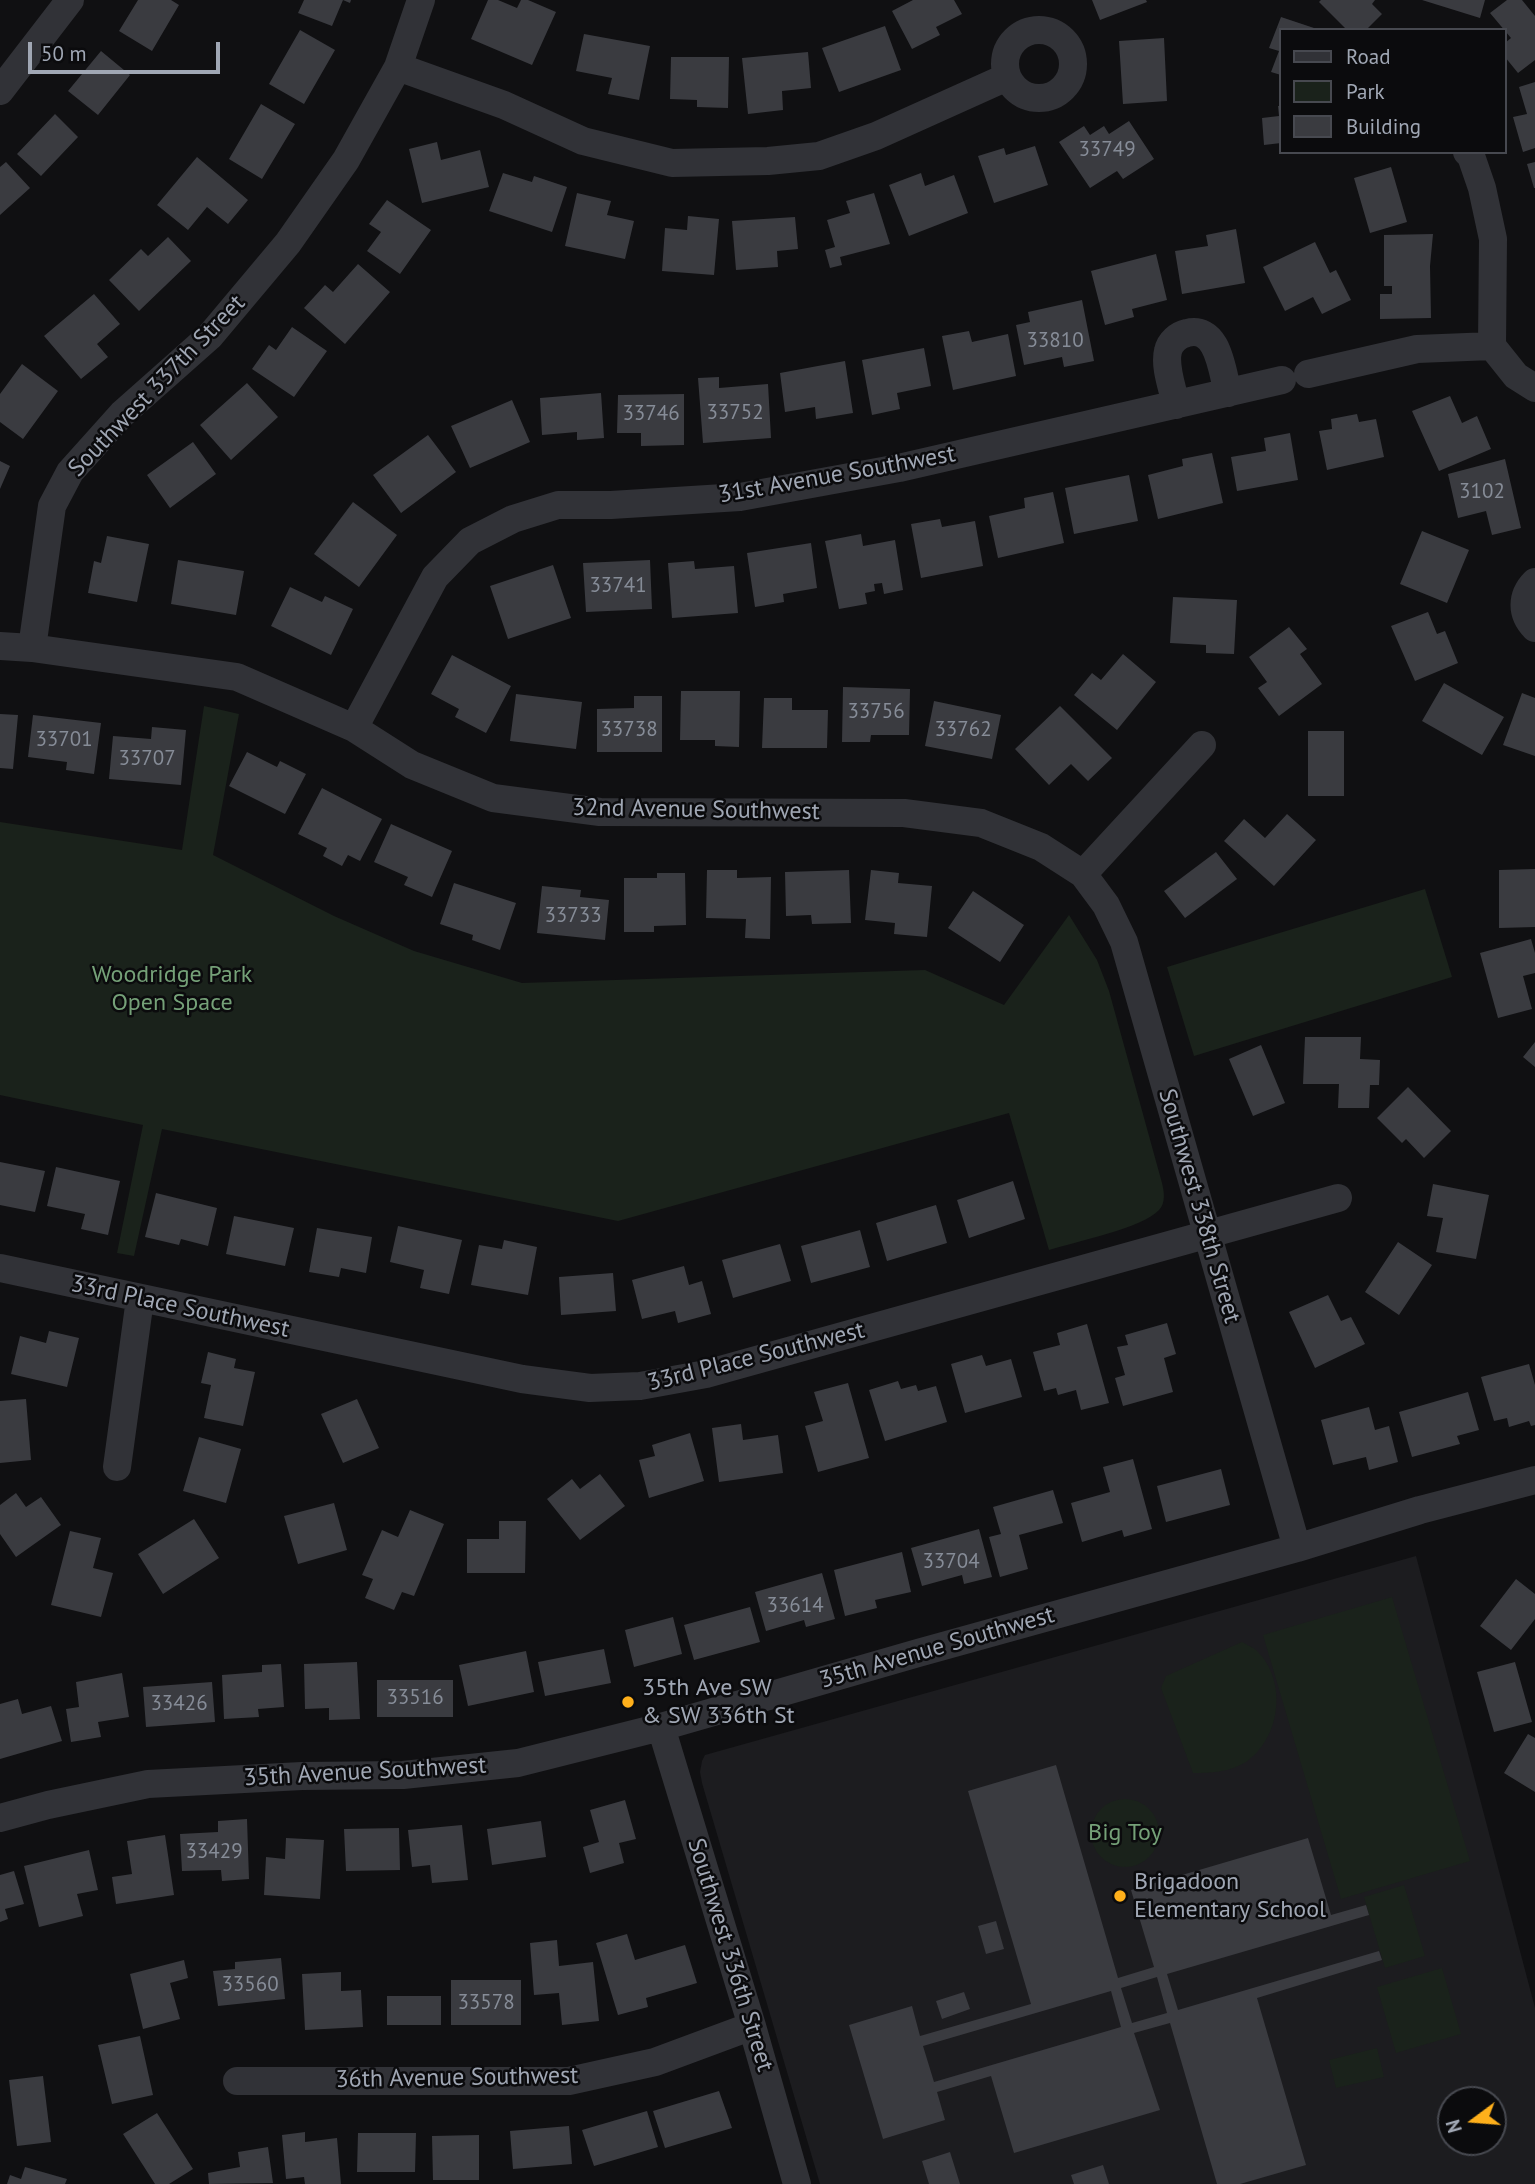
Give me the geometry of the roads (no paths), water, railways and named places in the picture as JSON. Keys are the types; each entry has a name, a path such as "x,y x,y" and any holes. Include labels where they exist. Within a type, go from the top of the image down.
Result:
{"street":[{"path":"0,91 71,0"},
{"name":"Southwest 337th Street","path":"32,648 52,506 70,472 122,414 211,336 288,243 346,160 398,67 421,0"},
{"path":"398,67 504,105 583,141 672,163 768,161 819,156 876,136 1007,77"},
{"path":"1469,154 1482,188 1493,239 1492,346 1516,376 1535,388"},
{"path":"1176,405 1167,362 1168,352 1179,336 1188,332 1207,336 1213,344 1228,393"},
{"name":"31st Avenue Southwest","path":"355,728 435,577 470,541 513,520 558,505 611,505 740,497 898,468 1417,349 1492,346"},
{"path":"1535,582 1529,587 1524,608 1527,618 1535,628"},
{"name":"32nd Avenue Southwest","path":"0,646 32,648 237,677 355,728 412,765 493,799 600,812 904,813 981,823 1041,847 1083,874"},
{"path":"1083,874 1202,745"},
{"name":"Southwest 338th Street","path":"1083,874 1106,905 1124,942 1297,1548"},
{"name":"33rd Place Southwest","path":"0,1268 522,1379 590,1388 640,1387 706,1374 1338,1198"},
{"path":"117,1466 140,1298"},
{"name":"35th Avenue Southwest","path":"0,1818 148,1784 302,1776 404,1775 518,1763 661,1727 1297,1548 1420,1510 1535,1480"},
{"name":"Southwest 336th Street","path":"661,1727 797,2184"},
{"name":"36th Avenue Southwest","path":"237,2081 569,2081 655,2062 752,2026"}],"place":[{"name":"35th Ave SW & SW 336th St","path":"628,1702"},
{"name":"Brigadoon Elementary School","path":"1120,1896"}],"park label":[{"name":"Woodridge Park Open Space","path":"172,989"},
{"name":"Big Toy","path":"1125,1833"}]}
